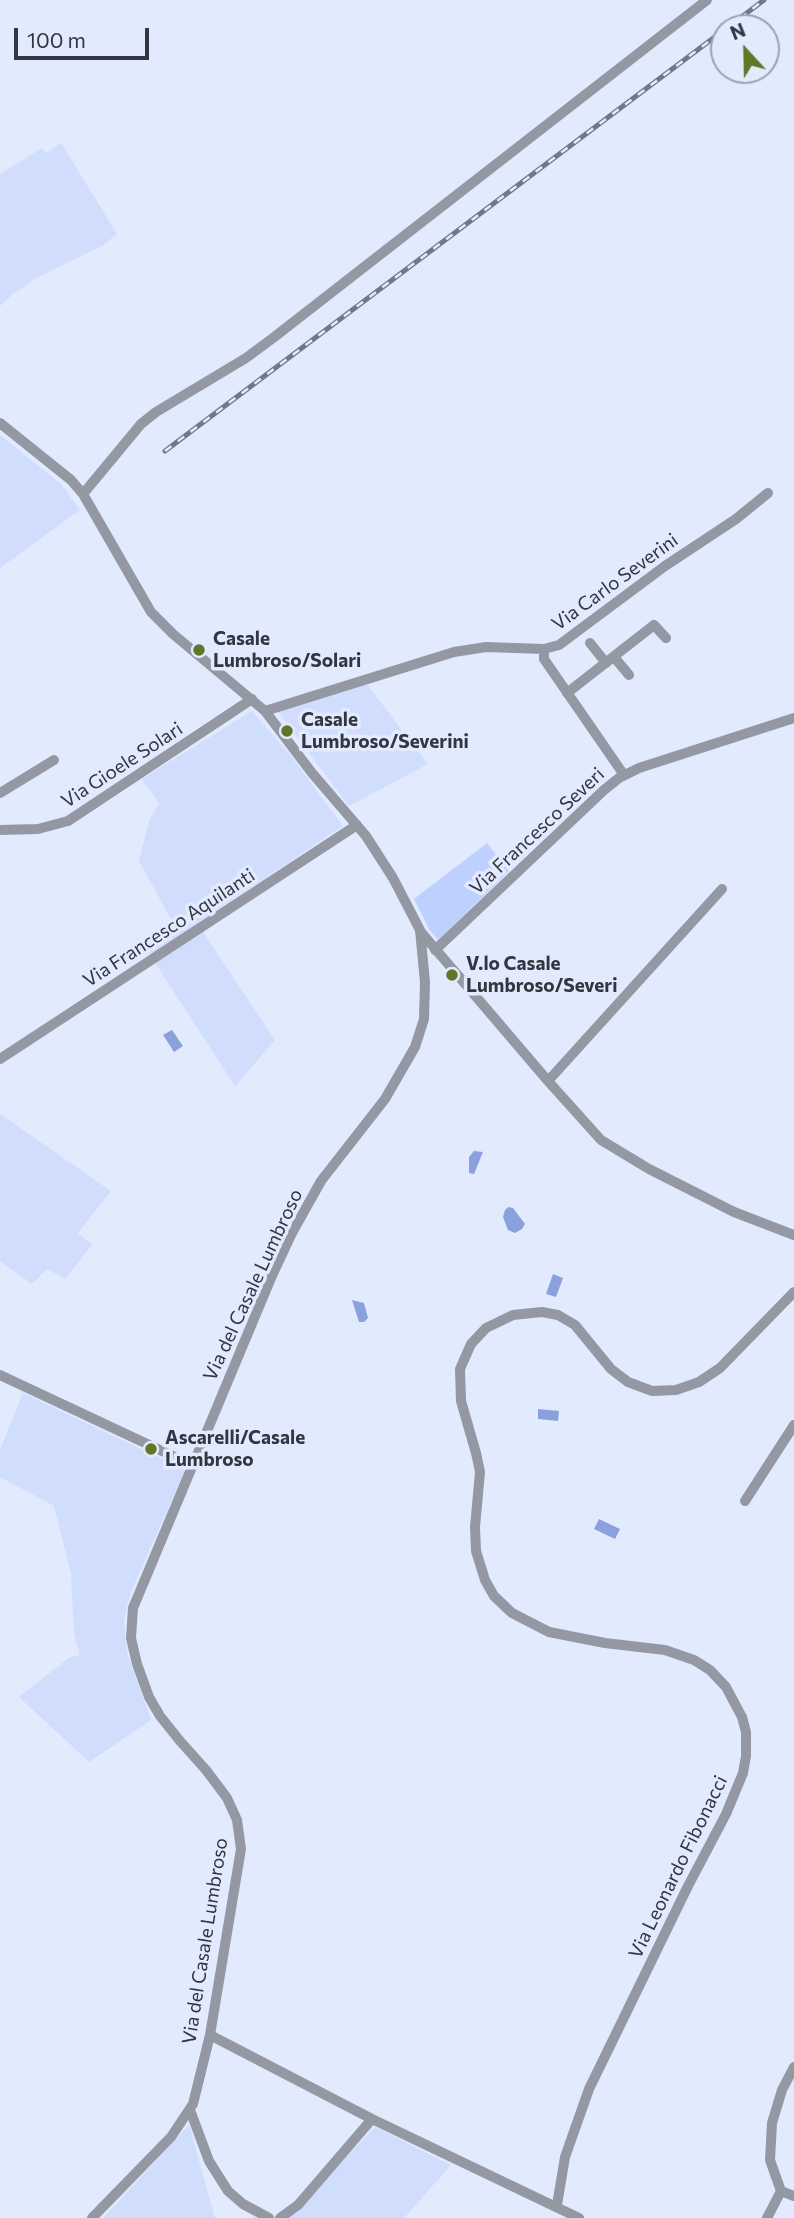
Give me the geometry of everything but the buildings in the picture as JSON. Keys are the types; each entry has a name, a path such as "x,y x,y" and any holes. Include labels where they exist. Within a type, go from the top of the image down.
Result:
{"street":[{"path":"83,494 141,424 156,412 274,338 706,0"},
{"name":"Via del Casale Lumbroso","path":"0,423 55,465 83,494 150,612 265,711 382,860 420,930 425,1010 415,1047 386,1099 334,1163 310,1199 274,1270 135,1600 131,1631 138,1664 153,1704 231,1804 239,1827 240,1858 210,2035 190,2110 161,2147 92,2218"},
{"name":"Via Carlo Severini","path":"265,711 454,652 486,647 544,649 559,645 655,573 736,519 768,493"},
{"path":"567,693 654,625 666,638"},
{"path":"590,643 629,675"},
{"path":"544,649 544,659 624,775"},
{"name":"Via Gioele Solari","path":"0,830 38,830 68,821 252,699"},
{"name":"Via Francesco Severi","path":"435,950 604,790 624,775 794,718"},
{"path":"0,793 54,760"},
{"name":"Via Francesco Aquilanti","path":"0,1059 356,825"},
{"path":"548,1081 722,889"},
{"path":"420,930 596,1135 612,1148 656,1173 748,1219 794,1236"},
{"name":"Via Leonardo Fibonacci","path":"556,2206 565,2157 589,2089 743,1773 747,1748 745,1728 726,1687 710,1670 694,1660 658,1649 605,1643 549,1632 512,1613 496,1598 485,1580 476,1551 479,1468 460,1396 460,1369 471,1344 486,1328 513,1315 540,1311 558,1315 575,1325 611,1369 628,1382 652,1391 676,1390 699,1382 720,1368 794,1292"},
{"path":"0,1375 192,1465"},
{"path":"744,1501 794,1425"},
{"path":"210,2035 372,2119 579,2218"},
{"path":"794,2067 775,2109 770,2140 771,2165 781,2191 794,2196"},
{"path":"782,2090 794,2079"},
{"path":"190,2110 209,2161 228,2191 243,2204 269,2218"},
{"path":"280,2218 298,2205 372,2119"},
{"path":"767,2218 781,2191"}],"shaded area":[{"path":"61,143 117,234 102,246 36,278 0,306 0,174 42,148 46,153"},
{"path":"0,435 61,484 80,510 0,568"},
{"path":"366,683 428,764 349,806 278,712"},
{"path":"252,711 291,756 343,826 197,923 275,1040 235,1086 148,952 178,932 139,861 149,821 159,803 142,779"},
{"path":"487,843 509,871 438,940 429,929 414,899"},
{"path":"172,1030 183,1046 174,1052 163,1035"},
{"path":"0,1114 111,1191 78,1233 92,1245 65,1279 47,1269 32,1284 0,1261"},
{"path":"474,1151 483,1152 474,1174 469,1173 469,1157"},
{"path":"508,1207 513,1208 525,1224 515,1233 508,1230 503,1217"},
{"path":"553,1274 563,1278 556,1297 546,1294"},
{"path":"352,1300 364,1303 368,1318 364,1322 359,1322"},
{"path":"23,1393 185,1470 131,1592 124,1619 127,1653 151,1720 89,1762 19,1697 70,1657 80,1655 74,1634 71,1574 54,1506 0,1477 0,1450"},
{"path":"538,1409 559,1411 558,1421 538,1419"},
{"path":"599,1519 620,1529 615,1539 594,1529"},
{"path":"189,2125 215,2218 103,2218"},
{"path":"375,2127 451,2165 404,2218 288,2218"}],"railway":[{"path":"746,14 764,0"},
{"path":"165,451 710,41"}],"place":[{"name":"Casale Lumbroso/Solari","path":"199,650"},
{"name":"Casale Lumbroso/Severini","path":"287,731"},
{"name":"V.lo Casale Lumbroso/Severi","path":"452,975"},
{"name":"Ascarelli/Casale Lumbroso","path":"151,1449"}]}
